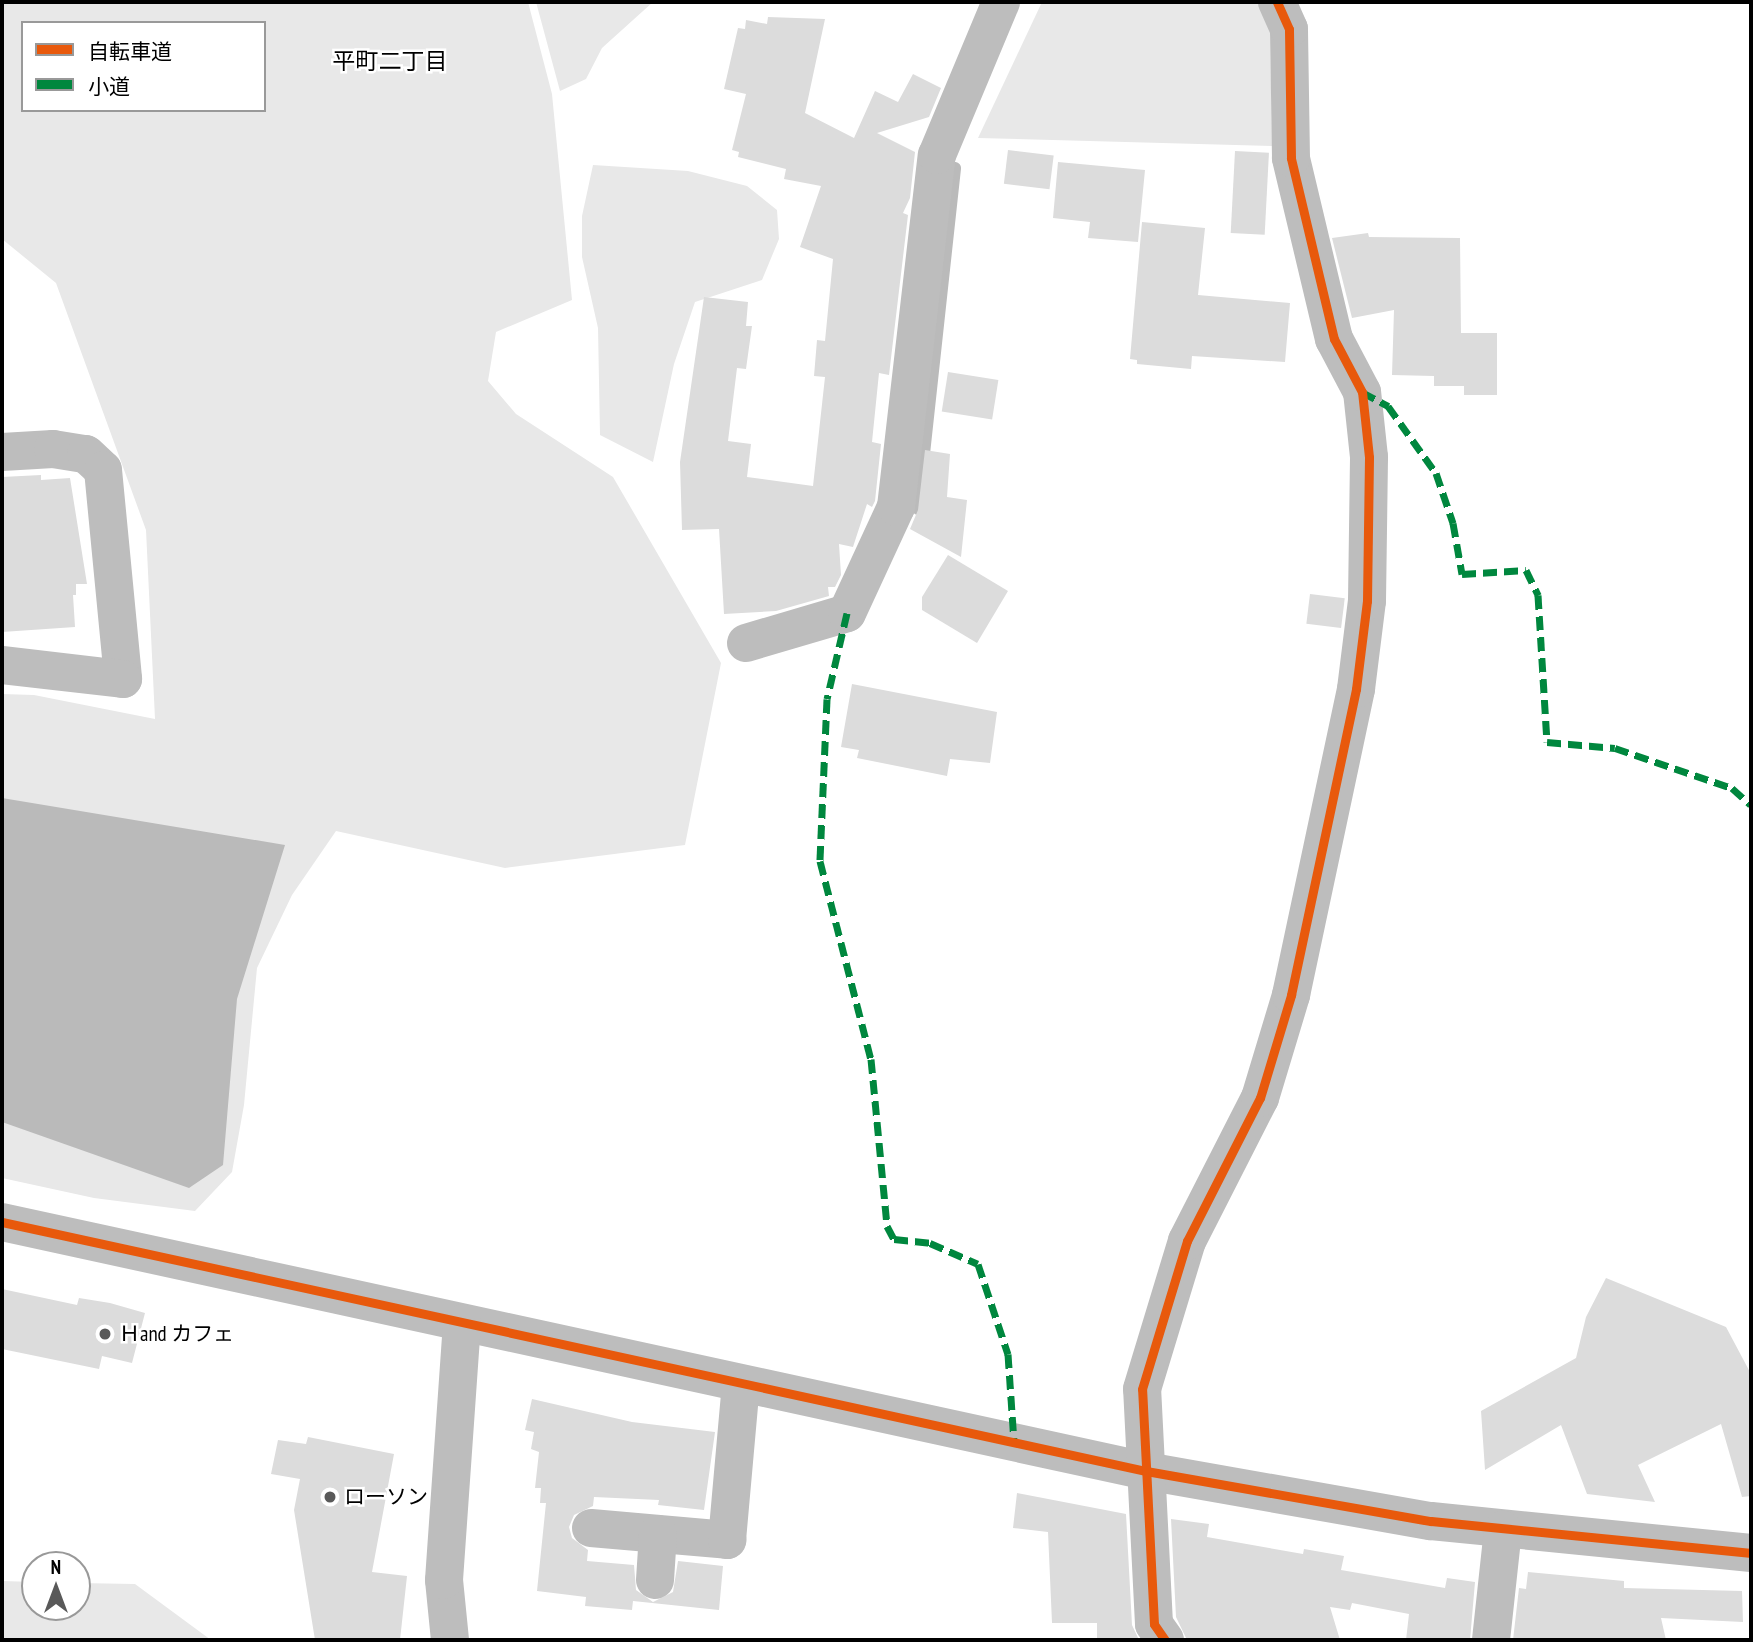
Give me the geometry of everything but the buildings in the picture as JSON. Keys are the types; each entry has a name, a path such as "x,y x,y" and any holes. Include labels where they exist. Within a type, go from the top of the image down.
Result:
{"street":[{"path":"746,643 847,613 896,508 937,155 1002,2"},
{"path":"1165,1640 1154,1624 1142,1389 1147,1364 1187,1241 1260,1098 1291,995 1356,689 1367,601 1369,457 1362,392 1334,339 1291,158 1289,29 1277,2"},
{"path":"2,452 53,449 86,454 103,470 122,679 2,665"},
{"path":"2,1222 1146,1471 1503,1530 1751,1553"},
{"path":"450,1640 444,1580 462,1324"},
{"path":"591,1528 727,1540 741,1384"},
{"path":"1491,1640 1503,1530"},
{"path":"655,1580 658,1534"}],"shaded area":[{"path":"2,2 528,2 552,94 572,300 496,332 488,381 516,414 613,477 721,663 685,845 505,868 336,831 292,895 257,968 244,1105 232,1172 195,1211 94,1198 2,1178 2,694 34,695 155,719 146,530 56,283 2,239"},
{"path":"536,2 653,2 602,48 586,79 560,91"},
{"path":"1042,2 1257,2 1270,30 1272,146 978,138"},
{"path":"593,165 688,171 747,186 777,210 779,239 762,280 695,302 674,364 653,462 600,435 598,328 582,257 582,216"},
{"path":"2,798 285,845 237,999 223,1165 189,1188 2,1122"},
{"path":"2,1581 21,1582 21,1621 91,1621 91,1583 135,1584 211,1640 2,1640"}],"waterway":[{"path":"918,509 955,168"}],"marked path":[{"path":"1362,392 1388,406 1436,473 1453,523 1462,574 1526,570 1538,595 1547,742 1615,748 1732,788 1751,805"},
{"path":"847,613 827,699 820,861 871,1059 887,1226 894,1239 930,1243 978,1264 1008,1354 1014,1443"}],"cycle path":[{"path":"1165,1640 1154,1624 1142,1389 1187,1241 1260,1098 1291,995 1356,689 1367,601 1369,457 1362,392 1334,339 1291,158 1289,29 1277,2"},
{"path":"2,1222 1146,1471 1431,1521 1751,1553"}],"place":[{"name":"Ｈand カフェ","path":"105,1334"},
{"name":"ローソン","path":"330,1497"}],"district":[{"name":"平町二丁目","path":"390,61"}]}
